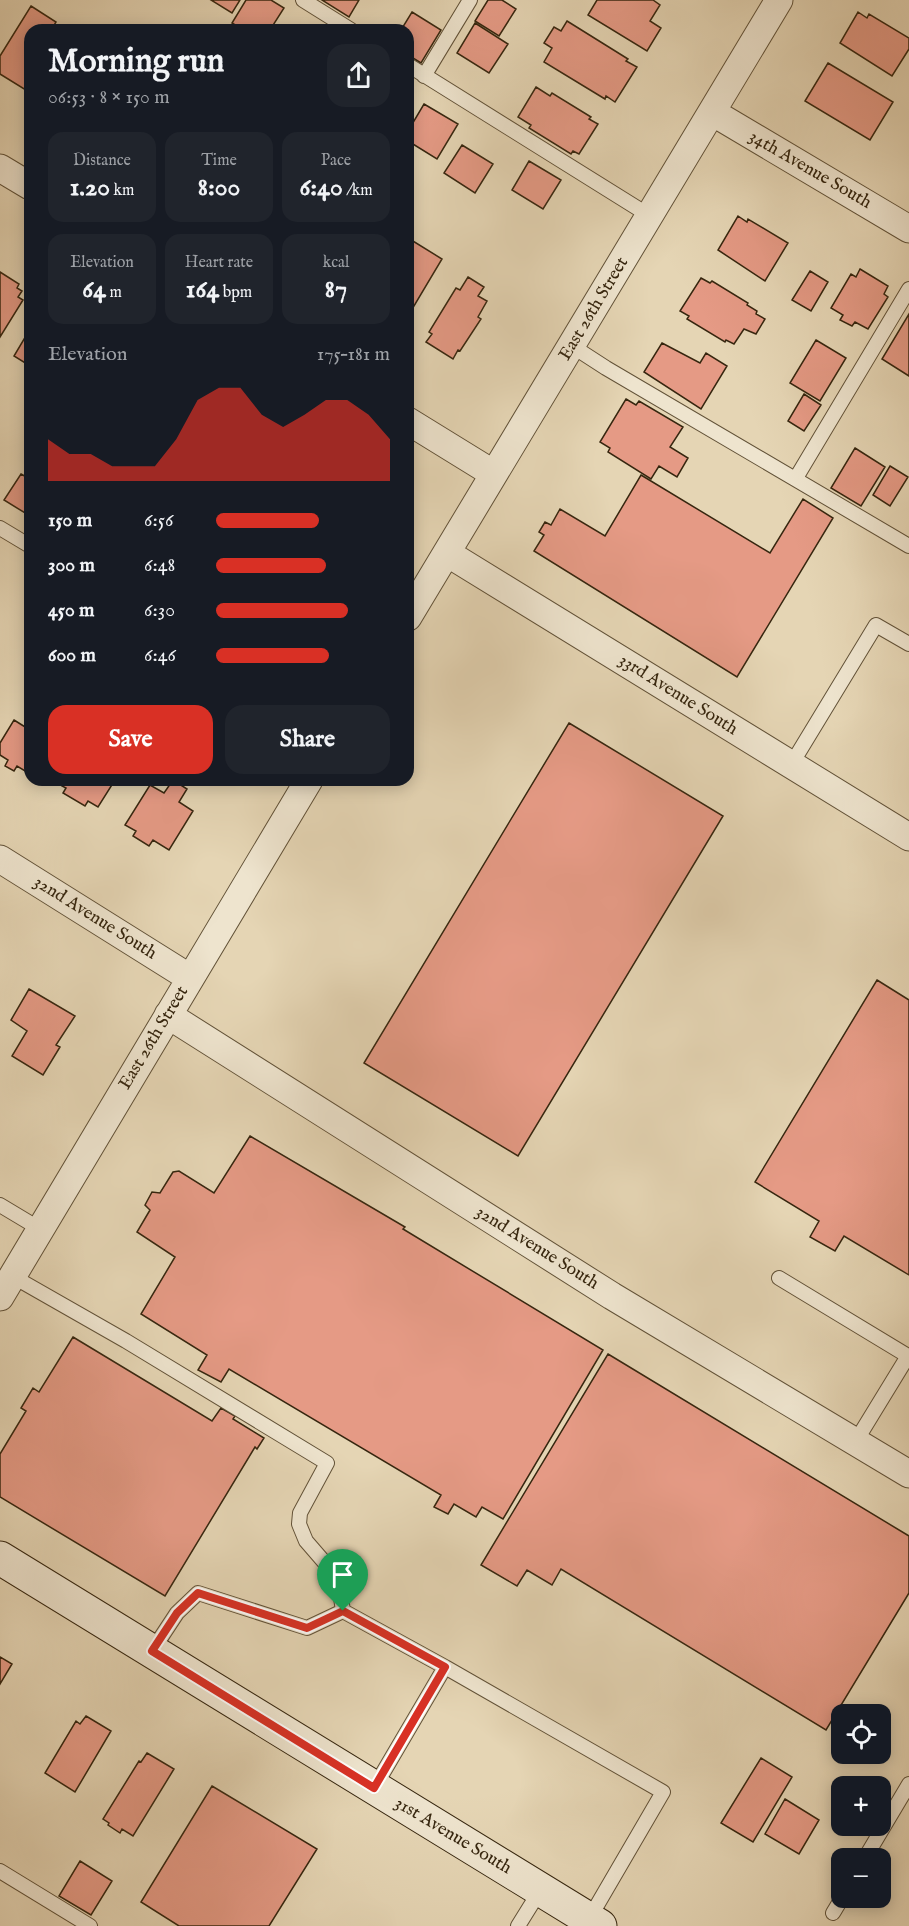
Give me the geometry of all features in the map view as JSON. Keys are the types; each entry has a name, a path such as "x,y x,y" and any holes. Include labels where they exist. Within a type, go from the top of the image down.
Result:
{"street":[{"name":"East 26th Street","path":"414,607 779,0"},
{"name":"34th Avenue South","path":"712,112 909,229"},
{"path":"0,168 24,182"},
{"path":"414,425 494,474"},
{"name":"33rd Avenue South","path":"447,553 909,837"},
{"name":"East 26th Street","path":"6,1286 305,786"},
{"name":"32nd Avenue South","path":"0,859 190,978"},
{"name":"32nd Avenue South","path":"168,1015 612,1296 908,1470"},
{"name":"31st Avenue South","path":"0,1558 594,1923"}],"lane":[{"path":"303,0 341,24"},
{"path":"424,76 470,0"},
{"path":"414,69 650,216"},
{"path":"796,478 909,289"},
{"path":"572,346 909,546"},
{"path":"0,528 24,542"},
{"path":"791,765 876,625 909,645"},
{"path":"0,1204 40,1229"},
{"path":"779,1278 909,1356 856,1441"},
{"path":"6,1286 126,1341 327,1463 300,1513 298,1524 306,1541 338,1578 343,1611"},
{"path":"152,1651 177,1613 198,1593 307,1628 343,1611"},
{"path":"343,1611 663,1792 594,1923"},
{"path":"374,1788 445,1667"},
{"path":"871,1848 909,1784"},
{"path":"0,1871 90,1926"},
{"path":"518,1926 541,1889"},
{"path":"833,1913 836,1908"}],"building":[{"path":"211,0 240,0 232,13"},
{"path":"246,0 271,0 284,8 274,24 232,23"},
{"path":"322,0 359,0 349,17"},
{"path":"488,0 502,0 516,9 499,36 475,21"},
{"path":"597,0 653,0 660,5 650,21 661,28 647,51 588,15"},
{"path":"31,6 56,22 55,24 24,24 24,89 0,74 0,56"},
{"path":"412,12 441,30 421,63 414,59 414,24 405,24"},
{"path":"858,12 867,18 869,14 909,38 909,49 892,76 840,43"},
{"path":"567,21 637,67 615,102 606,96 605,99 544,62 552,48 544,43 554,27 561,31"},
{"path":"475,23 508,44 489,73 457,53"},
{"path":"828,63 893,102 870,140 805,101"},
{"path":"536,87 550,96 552,93 591,117 589,119 598,124 579,154 573,151 571,154 529,128 531,125 518,117"},
{"path":"424,104 458,124 437,159 414,145 414,121"},
{"path":"462,145 493,164 475,193 444,173"},
{"path":"529,161 561,180 543,209 512,190"},
{"path":"738,216 747,222 748,219 788,243 765,281 718,250"},
{"path":"414,242 442,259 414,306"},
{"path":"860,269 888,286 884,294 888,297 868,329 855,322 852,326 840,320 843,315 831,308 851,274 856,277"},
{"path":"810,271 828,282 811,311 792,300"},
{"path":"0,272 19,284 17,288 22,291 18,297 23,300 0,337"},
{"path":"468,277 484,287 478,296 487,301 478,317 481,319 453,359 426,342 432,334 429,332 456,288 460,290"},
{"path":"701,278 710,283 712,281 748,303 747,305 757,311 756,314 765,319 756,334 744,329 734,344 726,340 725,342 687,319 689,316 680,311"},
{"path":"909,314 909,376 882,359"},
{"path":"24,339 24,362 14,356"},
{"path":"816,340 846,358 820,401 790,383"},
{"path":"662,343 700,363 706,353 727,366 701,409 644,372"},
{"path":"804,394 821,405 804,431 788,421"},
{"path":"626,399 636,405 639,401 683,427 670,447 688,458 677,477 659,466 651,479 608,452 610,448 600,442"},
{"path":"855,448 885,467 861,506 831,488"},
{"path":"890,466 908,477 890,506 873,495"},
{"path":"21,474 24,476 24,512 4,500"},
{"path":"641,475 770,553 803,499 833,518 737,677 534,551 544,535 539,532 545,522 551,525 560,509 605,536"},
{"path":"14,720 24,726 24,770 17,766 14,771 5,766 8,760 0,755 0,743"},
{"path":"569,723 723,816 518,1156 364,1063"},
{"path":"62,786 111,786 98,807 88,801 85,806 63,793 66,788"},
{"path":"149,786 164,793 169,786 182,786 187,789 179,802 193,811 169,850 153,840 149,846 133,836 136,831 125,825"},
{"path":"877,980 909,1000 909,1275 844,1236 835,1251 810,1237 819,1221 755,1182"},
{"path":"29,989 75,1016 56,1045 60,1047 43,1075 12,1056 27,1031 11,1020"},
{"path":"250,1136 405,1227 403,1229 603,1350 503,1519 482,1507 476,1517 454,1504 448,1514 434,1507 441,1495 229,1369 221,1382 198,1370 207,1355 141,1314 175,1257 137,1232 150,1210 145,1205 152,1192 160,1193 173,1172 179,1171 214,1193"},
{"path":"73,1337 212,1421 221,1408 235,1416 233,1419 264,1438 257,1449 255,1447 165,1596 0,1497 0,1454 26,1411 21,1408 33,1388 39,1392"},
{"path":"608,1354 909,1536 909,1593 842,1704 831,1704 831,1722 826,1730 561,1569 552,1585 527,1570 517,1586 481,1565"},
{"path":"0,1657 12,1664 0,1684"},
{"path":"86,1716 111,1731 75,1792 45,1773 76,1721 80,1724"},
{"path":"147,1753 174,1769 133,1836 122,1829 120,1833 103,1819 139,1761 141,1762"},
{"path":"761,1758 792,1777 753,1842 721,1823"},
{"path":"212,1786 317,1849 269,1926 179,1926 141,1902"},
{"path":"785,1799 819,1820 799,1854 765,1834"},
{"path":"80,1861 112,1881 91,1915 59,1896"}],"route":[{"path":"198,1593 307,1628 343,1611 445,1667 374,1788 152,1651 177,1613 198,1593"}]}
